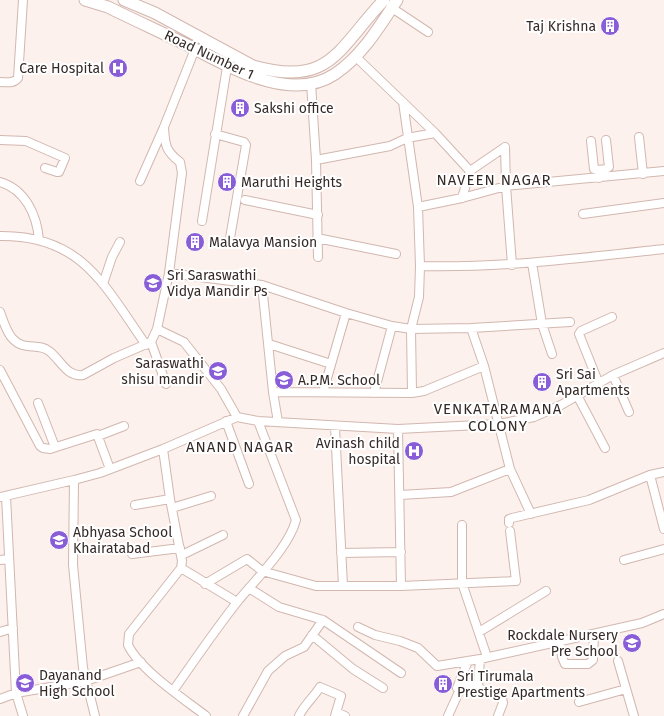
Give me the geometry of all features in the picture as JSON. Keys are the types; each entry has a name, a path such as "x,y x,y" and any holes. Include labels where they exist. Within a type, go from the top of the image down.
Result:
{"main road":[{"name":"Road Number 1","path":"85,0 108,7 195,49 230,68 274,83 297,84 319,81 334,75 356,58 394,4"},
{"name":"Road Number 1","path":"124,0 155,13 253,66 286,73 311,71 332,58 349,43 370,14 384,0"},
{"path":"370,14 382,23"}],"street":[{"path":"0,82 15,82 18,78 23,0"},
{"path":"394,4 428,32"},
{"path":"140,181 164,127 195,49"},
{"path":"356,58 435,133 470,171"},
{"path":"202,222 215,134 226,80 230,68"},
{"path":"311,82 316,160 318,257"},
{"path":"403,102 418,206 420,266 419,297 411,329 412,393"},
{"path":"0,312 12,337 22,346 44,348 49,351 69,372 77,376 83,376 114,358 149,343 157,329 169,273 182,173 180,162 170,155 166,144 164,127"},
{"path":"316,160 390,146 407,138 435,133"},
{"path":"215,134 244,142 246,145 230,238"},
{"path":"639,137 643,174"},
{"path":"0,140 26,141 65,158 58,172 45,168"},
{"path":"599,174 609,167 606,140"},
{"path":"591,141 594,169 599,174"},
{"path":"462,198 470,171 505,146 506,186 512,264"},
{"path":"418,206 462,198 506,186 599,174 643,174 664,171"},
{"path":"0,182 9,184 28,202 38,229 39,240"},
{"path":"245,200 318,215"},
{"path":"583,214 664,203"},
{"path":"0,236 13,236 50,242 69,252 88,265 149,343 166,384"},
{"path":"317,238 396,254"},
{"path":"103,284 112,257 120,242"},
{"path":"420,266 464,267 532,263 664,249"},
{"path":"532,263 542,324 552,354"},
{"path":"169,273 262,285 346,313 392,326 411,329 471,328 570,322"},
{"path":"262,285 273,392 278,422"},
{"path":"323,392 346,313"},
{"path":"599,384 578,334 581,331 612,318"},
{"path":"374,393 392,326"},
{"path":"471,328 484,366 510,469 531,514"},
{"path":"157,329 184,342 221,389 237,417"},
{"path":"269,344 331,364"},
{"path":"23,716 16,693 13,628 4,560 3,496 74,480 110,469 163,449 237,417 258,421 335,427 398,429 499,424 534,417 578,396 613,375 664,353"},
{"path":"273,392 412,393 424,391 484,366"},
{"path":"0,370 36,442 44,448 55,447 97,434 98,436 124,426"},
{"path":"613,375 629,412"},
{"path":"578,396 605,448"},
{"path":"38,403 55,447"},
{"path":"226,421 249,484"},
{"path":"173,691 237,602 286,542 293,531 296,520 258,421"},
{"path":"335,427 343,586"},
{"path":"398,429 401,586"},
{"path":"98,436 110,469"},
{"path":"163,449 170,499 181,551 181,568 129,634 128,645 141,662 173,691 206,716"},
{"path":"400,495 451,492 510,469"},
{"path":"509,523 509,519 589,500 650,475 664,472"},
{"path":"650,475 664,529"},
{"path":"74,480 73,566 83,668 95,716"},
{"path":"172,508 211,496"},
{"path":"135,505 170,499"},
{"path":"462,525 462,583 479,632 483,658 478,686"},
{"path":"205,584 247,559 262,571 308,586 401,586 516,581 510,531"},
{"path":"132,554 181,551 223,535"},
{"path":"624,560 664,549"},
{"path":"341,553 401,552"},
{"path":"181,568 205,584 237,602"},
{"path":"249,588 279,607 323,620 400,673"},
{"path":"479,632 546,591"},
{"path":"358,627 375,635 400,641 418,648 437,666 483,658 594,634 642,623 664,614"},
{"path":"243,716 268,671 285,656 304,647 323,620"},
{"path":"0,632 13,628"},
{"path":"560,641 562,657 565,664 588,664 593,660 594,634"},
{"path":"312,635 353,668 383,688"},
{"path":"448,713 468,661"},
{"path":"0,699 16,693 86,681 141,662"},
{"path":"618,662 634,716"},
{"path":"456,668 463,673"},
{"path":"448,713 463,683 467,682 502,698 503,702 498,716"},
{"path":"299,716 320,687 341,696 336,714 345,716"},
{"path":"579,702 626,689"}],"place":[{"name":"Taj Krishna","path":"610,26"},
{"name":"Care Hospital","path":"118,68"},
{"name":"Sakshi office","path":"240,108"},
{"name":"Maruthi Heights","path":"227,182"},
{"name":"Malavya Mansion","path":"195,242"},
{"name":"Sri Saraswathi Vidya Mandir Ps","path":"153,283"},
{"name":"Saraswathi shisu mandir","path":"218,371"},
{"name":"A.P.M. School","path":"284,380"},
{"name":"Sri Sai Apartments","path":"542,382"},
{"name":"Avinash child hospital","path":"414,451"},
{"name":"Abhyasa School Khairatabad","path":"59,540"},
{"name":"Rockdale Nursery Pre School","path":"632,643"},
{"name":"Dayanand High School","path":"25,683"},
{"name":"Sri Tirumala Prestige Apartments","path":"443,684"}],"district":[{"name":"NAVEEN NAGAR","path":"494,180"},
{"name":"VENKATARAMANA COLONY","path":"498,418"},
{"name":"ANAND NAGAR","path":"240,447"}]}
